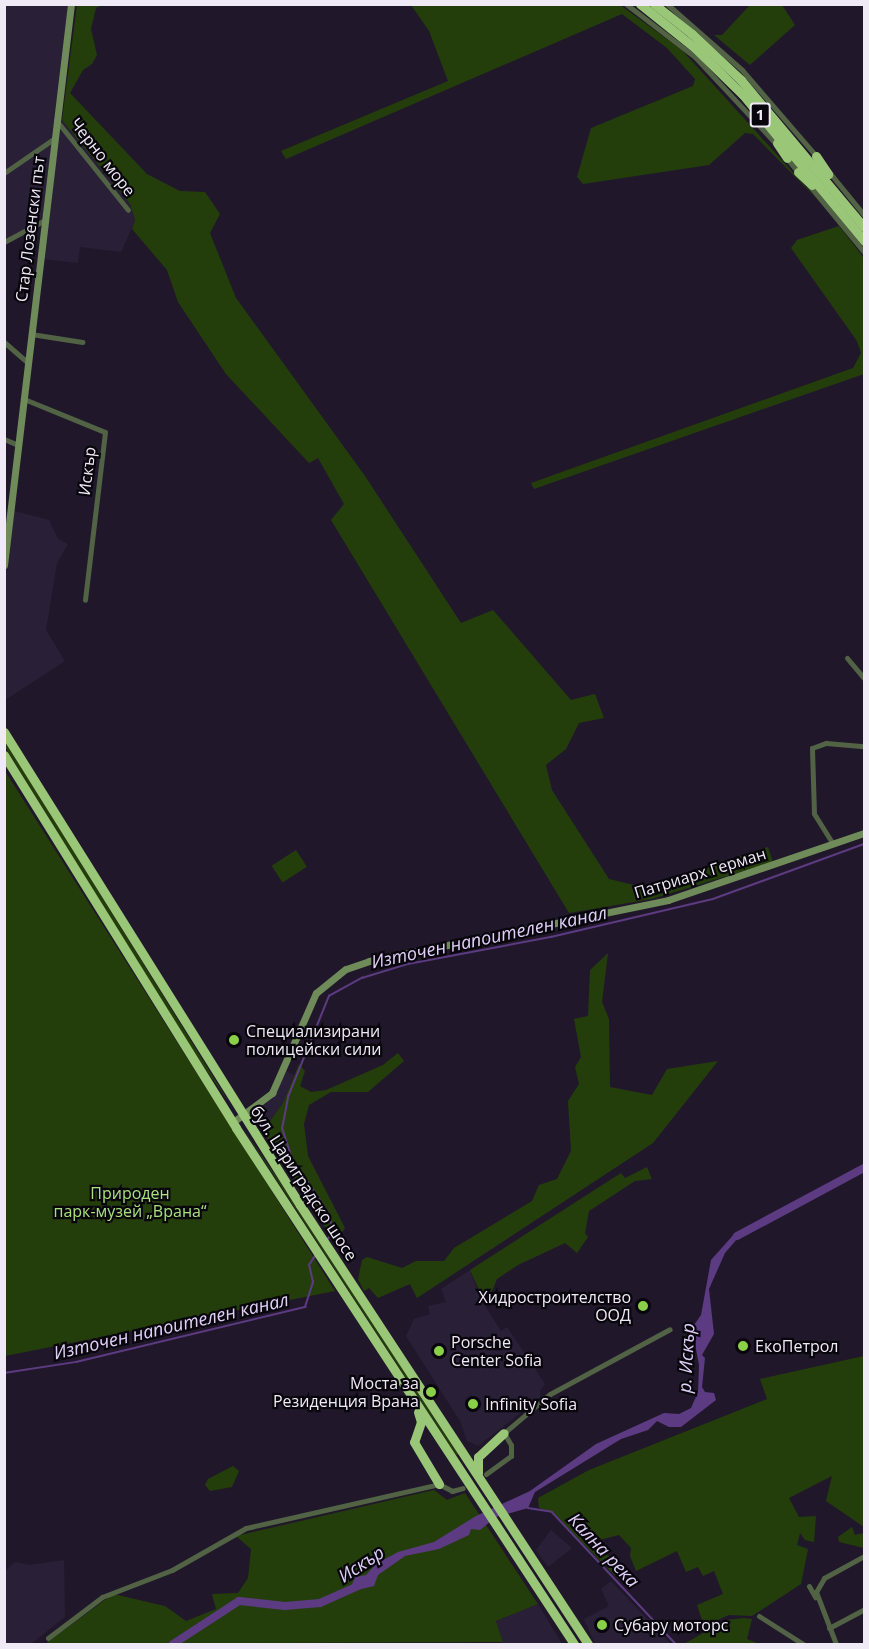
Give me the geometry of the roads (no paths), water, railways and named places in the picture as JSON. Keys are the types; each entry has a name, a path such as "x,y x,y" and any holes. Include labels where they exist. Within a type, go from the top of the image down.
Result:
{"highway":[{"name":"1","path":"640,4 695,48 755,102 864,241"},
{"name":"1","path":"654,4 692,34 861,217 864,227"},
{"path":"755,102 787,158"},
{"path":"755,102 804,141"},
{"path":"816,156 861,217"},
{"path":"798,172 846,219"},
{"name":"бул. Цариградско шосе","path":"4,732 315,1229 458,1444 482,1474 489,1491 588,1644"},
{"name":"бул. Цариградско шосе","path":"4,755 233,1122 574,1644"},
{"path":"406,1388 420,1417 414,1443 439,1484"},
{"path":"418,1429 429,1431 446,1448"},
{"path":"482,1474 477,1460 484,1449 504,1433"},
{"path":"458,1444 470,1450 484,1449"}],"street":[{"name":"Стар Лозенски път","path":"4,565 70,4"},
{"path":"626,4 712,74 787,158 864,252"},
{"path":"667,4 742,70 816,156"},
{"name":"Черно море","path":"57,120 128,210"},
{"path":"4,173 54,138"},
{"path":"4,242 45,220"},
{"path":"31,334 82,342"},
{"path":"4,342 28,363"},
{"name":"Искър","path":"24,399 105,432 85,600"},
{"path":"4,439 18,445"},
{"path":"847,658 864,678"},
{"path":"833,844 814,813 812,748 826,743 864,746"},
{"name":"Патриарх Герман","path":"233,1122 272,1093 316,993 346,969 369,960 668,900 864,833"},
{"path":"482,1474 511,1456 512,1445 504,1433 550,1394 670,1329"},
{"path":"48,1638 113,1591 172,1570 246,1528 439,1484 452,1491 463,1488"},
{"path":"815,1597 824,1578 864,1556"},
{"path":"809,1586 836,1644"},
{"path":"829,1628 864,1609"},
{"path":"759,1616 803,1644"}],"waterway":[{"name":"Източен напоителен канал","path":"327,1240 333,1232 329,1214 292,1159 282,1129 288,1097 329,996 362,978 408,964 551,937 713,899 864,844"},
{"name":"р. Искър","path":"737,1236 864,1168"},
{"name":"Източен напоителен канал","path":"4,1373 76,1362 305,1307 313,1282 309,1265 315,1256"},
{"name":"Кална река","path":"528,1508 552,1512 676,1644"},
{"name":"Искър","path":"173,1644 239,1601 285,1606 320,1603 358,1586"}],"place":[{"name":"Специализирани полицейски сили","path":"234,1040"},
{"name":"Хидростроителство ООД","path":"643,1306"},
{"name":"ЕкоПетрол","path":"743,1346"},
{"name":"Porsche Center Sofia","path":"439,1351"},
{"name":"Моста за Резиденция Врана","path":"431,1392"},
{"name":"Infinity Sofia","path":"473,1404"},
{"name":"Субару моторс","path":"602,1625"}],"park label":[{"name":"Природен парк-музей „Врана“","path":"130,1202"}]}
